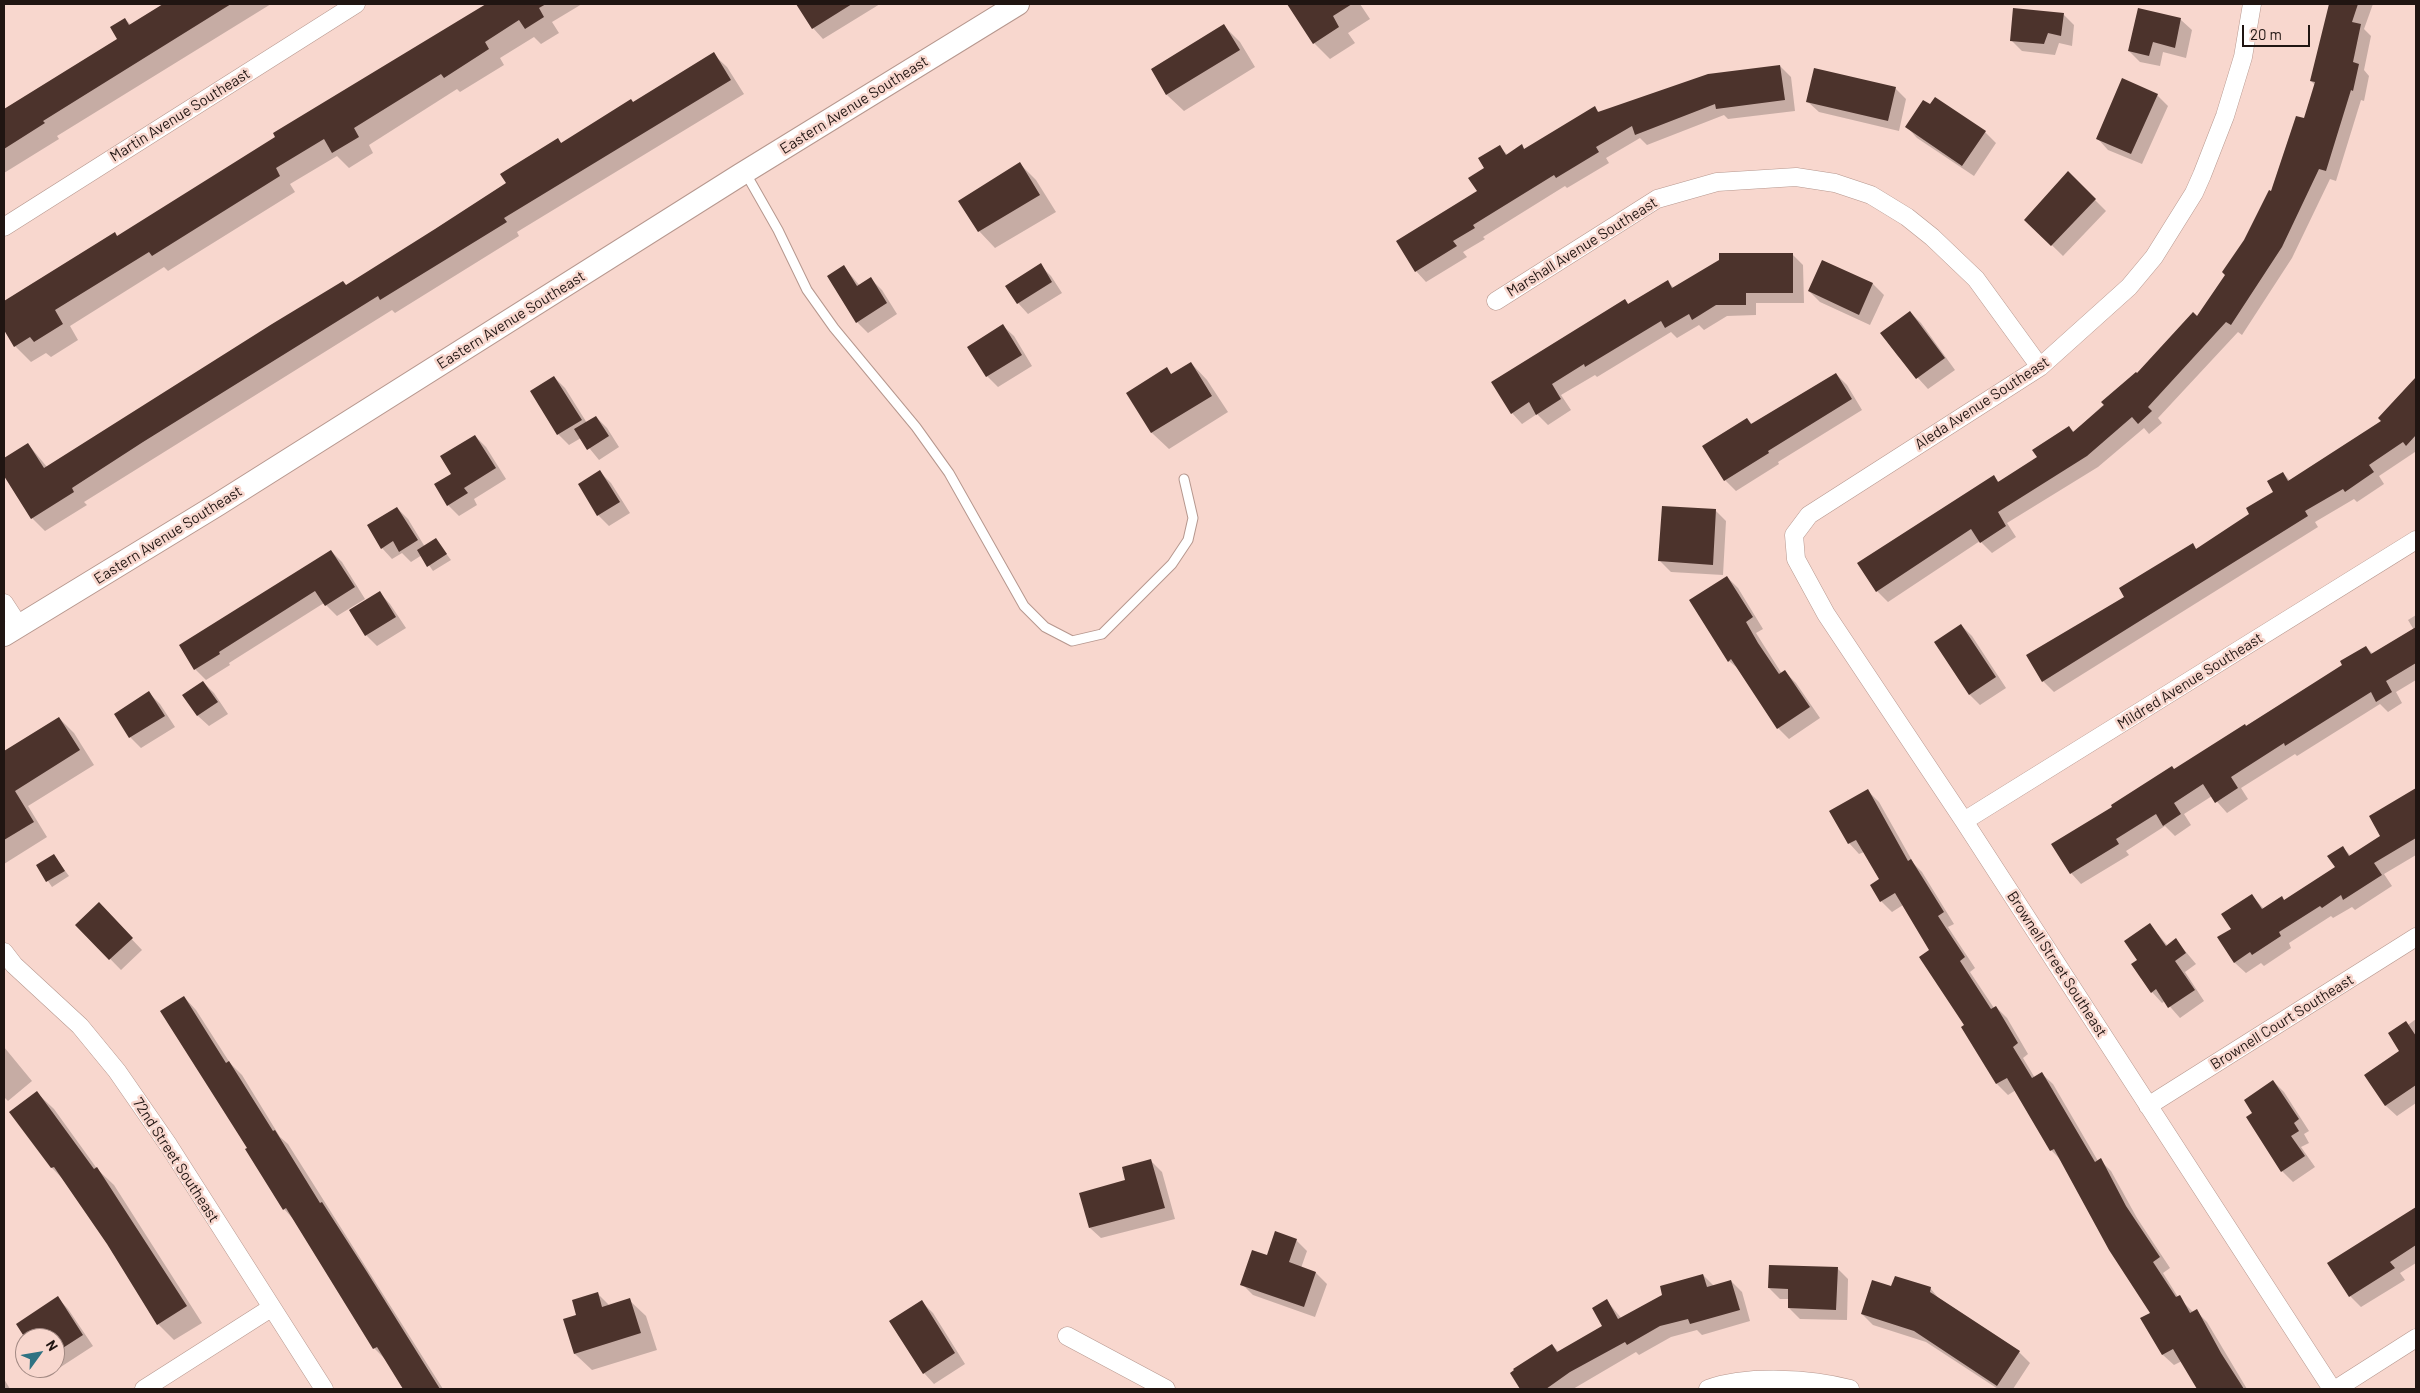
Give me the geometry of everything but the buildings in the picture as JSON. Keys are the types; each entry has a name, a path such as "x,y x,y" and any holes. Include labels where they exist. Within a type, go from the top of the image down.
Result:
{"street":[{"name":"Martin Avenue Southeast","path":"4,227 356,4"},
{"name":"Eastern Avenue Southeast","path":"11,631 217,505 744,172 1018,4"},
{"name":"Aleda Avenue Southeast","path":"1794,535 1809,515 2040,367 2129,287 2154,257 2194,193 2226,116 2243,56 2252,4"},
{"name":"Marshall Avenue Southeast","path":"1496,301 1657,199 1716,182 1796,177 1835,183 1871,195 1907,217 1932,237 1976,279 2040,367"},
{"name":"Brownell Street Southeast","path":"1794,535 1796,559 1826,614 1964,821 2332,1389"},
{"name":"Mildred Avenue Southeast","path":"1964,821 2416,540"},
{"path":"4,603 11,631"},
{"name":"Brownell Court Southeast","path":"2148,1106 2416,937"},
{"name":"72nd Street Southeast","path":"4,952 14,965 80,1026 117,1071 169,1146 324,1389"},
{"path":"144,1389 271,1308"},
{"path":"1067,1336 1166,1389"},
{"path":"2336,1389 2416,1338"},
{"path":"1708,1389 1725,1383 1775,1380 1836,1385 1850,1389"}],"lane":[{"path":"744,172 778,230 807,290 834,328 916,427 949,473 1024,606 1045,627 1072,641 1102,634 1172,564 1188,540 1193,518 1184,479"}]}
